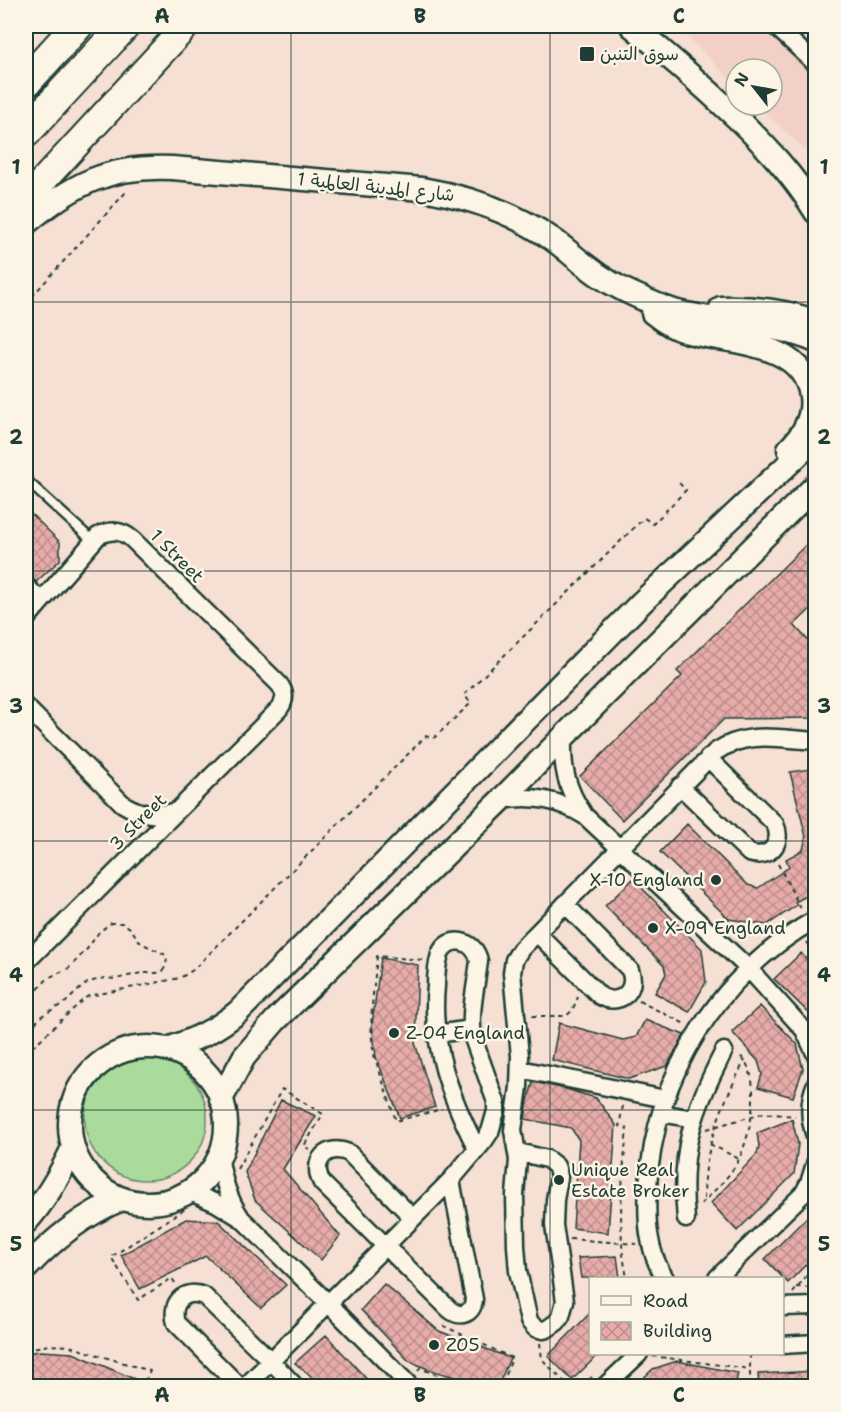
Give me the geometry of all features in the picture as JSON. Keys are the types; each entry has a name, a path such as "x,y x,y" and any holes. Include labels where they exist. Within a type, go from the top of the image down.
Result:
{"highway":[{"path":"26,82 77,26"},
{"path":"26,132 124,26"}],"main road":[{"path":"26,199 186,26"}],"street":[{"path":"632,26 688,73 767,147 813,204"},
{"path":"777,26 816,64"},
{"name":"شارع المدينة العالمية 1","path":"26,223 61,195 74,188 101,176 134,168 172,168 422,189 471,200 518,219 553,240 603,278 640,298 681,313 789,332 816,341"},
{"path":"640,298 654,314 682,331 777,352 798,367 807,382 811,408 803,433 767,472 736,515"},
{"path":"681,313 714,308 747,309 794,316 816,322"},
{"path":"168,1049 209,1033 238,1012 642,602 816,438"},
{"path":"221,1099 244,1057 275,1021 501,800 816,485"},
{"path":"746,553 780,530 816,501"},
{"name":"1 Street","path":"93,541 105,532 112,531 127,535 133,540 279,684 285,696 279,709"},
{"path":"26,619 93,541"},
{"path":"26,707 123,804 149,814 159,815 177,811"},
{"name":"3 Street","path":"26,962 279,709"},
{"path":"562,737 567,784 585,816 748,968 810,1033 816,1055"},
{"path":"518,1152 547,1159 556,1166 559,1177 554,1213 555,1238 565,1301 564,1309 557,1322 543,1330 531,1325 529,1321 518,1271 515,1220 518,1152 513,1130 520,1069 512,972 514,960 521,949 680,786 708,758 725,745 748,738 816,741"},
{"path":"680,786 749,853 762,855 771,850 778,838 776,824 708,758"},
{"path":"501,800 524,798 547,800 569,807 585,816"},
{"path":"537,933 600,996 616,1000 626,994 632,985 630,970 565,904"},
{"path":"664,1277 650,1245 649,1175 663,1106 674,1076 698,1031 730,988 768,951 812,921"},
{"path":"246,1386 451,1180 477,1149 490,1132 496,1111 495,1095 473,1038 471,1019 479,961 473,947 459,941 445,947 441,954 435,998 436,1034 443,1066 456,1105 477,1149"},
{"path":"436,1034 472,1029"},
{"path":"196,1194 219,1154 225,1127 221,1099 205,1072 188,1058 168,1049 155,1047 127,1049 102,1061 83,1081 76,1094 70,1120 73,1148 82,1167 95,1183 122,1198 141,1202 161,1202 196,1194 216,1203 242,1220 408,1385"},
{"path":"686,1219 684,1177 692,1126 706,1088 724,1051"},
{"path":"520,1069 625,1091 663,1106 692,1126"},
{"path":"816,1084 810,1103 810,1118 816,1138"},
{"path":"26,1222 47,1196 73,1148"},
{"path":"413,1218 349,1153 335,1149 322,1156 318,1162 318,1177 322,1183 453,1313 458,1314 468,1312 474,1299 451,1180"},
{"path":"219,1154 226,1188 242,1220"},
{"path":"718,1277 809,1190 808,1183 816,1161"},
{"path":"26,1268 70,1227 122,1198"},
{"path":"239,1386 176,1323 174,1310 176,1304 184,1296 192,1293 204,1296 295,1386"},
{"path":"784,1307 816,1306"},
{"path":"784,1345 816,1343"},
{"path":"606,1386 638,1355"}],"lane":[{"path":"26,480 93,541"},
{"path":"26,581 44,598"}],"path":[{"path":"26,303 126,192"},
{"path":"26,1053 85,998 180,978 194,970 426,736 434,738 471,703 464,695 644,518 653,524 686,490 678,482"},
{"path":"771,850 812,921"},
{"path":"26,1003 48,978 69,968 99,932 111,923 123,923 130,928 141,943 159,950 167,958 163,971 157,973 141,973 89,982 66,1002 40,1017 26,1035"},
{"path":"437,972 422,972 422,959 377,956 371,1022 372,1044 396,1121 456,1105"},
{"path":"516,1015 566,1016 572,1011 584,980"},
{"path":"626,994 698,1031"},
{"path":"686,1219 726,1180 739,1159 753,1116 752,1082 746,1060 736,1053 724,1051"},
{"path":"704,1201 706,1162 710,1144 730,1090 746,1060"},
{"path":"226,1188 282,1089 323,1114 304,1146 322,1156"},
{"path":"625,1091 619,1126 627,1128 621,1215 627,1277"},
{"path":"692,1126 716,1126 763,1113 810,1118"},
{"path":"710,1144 739,1159"},
{"path":"184,1296 172,1278 138,1300 111,1257 196,1194"},
{"path":"555,1238 650,1245"},
{"path":"784,1307 796,1287 816,1264"},
{"path":"796,1287 816,1288"},
{"path":"453,1313 444,1326 512,1358 502,1386"},
{"path":"539,1330 542,1359 568,1386"},
{"path":"26,1349 60,1345 78,1347 150,1371 143,1386"},
{"path":"646,1355 750,1369"},
{"path":"750,1355 750,1386"},
{"path":"408,1385 420,1368 464,1386"}],"shaded area":[{"path":"677,26 815,26 815,159 770,117 784,117 784,57 724,57 724,73"}],"green space":[{"path":"146,1058 169,1063 180,1068 189,1076 197,1085 202,1096 207,1119 202,1142 197,1153 189,1162 180,1170 169,1175 146,1180 123,1175 112,1170 103,1162 95,1153 90,1142 85,1119 90,1096 95,1085 103,1076 112,1068 123,1063"}],"building":[{"path":"26,509 60,542 60,560 36,582 26,575"},
{"path":"816,535 816,604 794,625 815,648 815,718 724,719 622,820 580,776 682,676 677,671"},
{"name":"X-10 England","path":"816,768 816,891 795,902 797,905 767,925 729,919 660,852 687,824 748,885 758,888 789,867 786,859 803,850 806,837 790,772"},
{"name":"X-09 England","path":"633,879 702,949 706,982 689,1012 655,993 666,974 664,966 605,906"},
{"path":"801,953 816,970 816,1020 774,979"},
{"name":"Z-04 England","path":"381,958 418,965 415,1043 435,1107 400,1118 376,1057 372,1024"},
{"path":"760,1006 797,1044 803,1069 793,1097 758,1087 762,1074 758,1061 732,1032"},
{"path":"645,1020 684,1035 667,1066 629,1079 552,1060 559,1023 623,1040 636,1037"},
{"path":"533,1082 596,1098 616,1125 608,1233 573,1228 579,1140 571,1128 525,1119"},
{"path":"281,1100 316,1116 283,1169 340,1236 321,1260 255,1200 245,1172"},
{"path":"792,1119 798,1144 794,1174 737,1231 711,1203 757,1154 759,1146 757,1133"},
{"path":"816,1208 816,1254 788,1283 765,1259"},
{"path":"186,1219 218,1221 286,1285 261,1308 206,1256 140,1289 121,1255"},
{"path":"617,1256 620,1277 581,1278 578,1258"},
{"name":"Z05","path":"384,1284 439,1331 510,1358 498,1386 489,1386 433,1371 409,1361 361,1310"},
{"path":"589,1314 589,1355 598,1355 572,1380 548,1356"},
{"path":"326,1335 373,1386 323,1386 295,1363"},
{"path":"40,1351 73,1353 151,1386 26,1386 26,1353"},
{"path":"677,1361 738,1373 735,1386 635,1386 653,1369"},
{"path":"816,1371 816,1386 759,1386 758,1374"}],"place":[{"name":"سوق التنبن","path":"587,54"},
{"name":"X-10 England","path":"716,880"},
{"name":"X-09 England","path":"653,928"},
{"name":"Z-04 England","path":"394,1033"},
{"name":"Unique Real Estate Broker","path":"559,1180"},
{"name":"Z05","path":"434,1345"}]}
